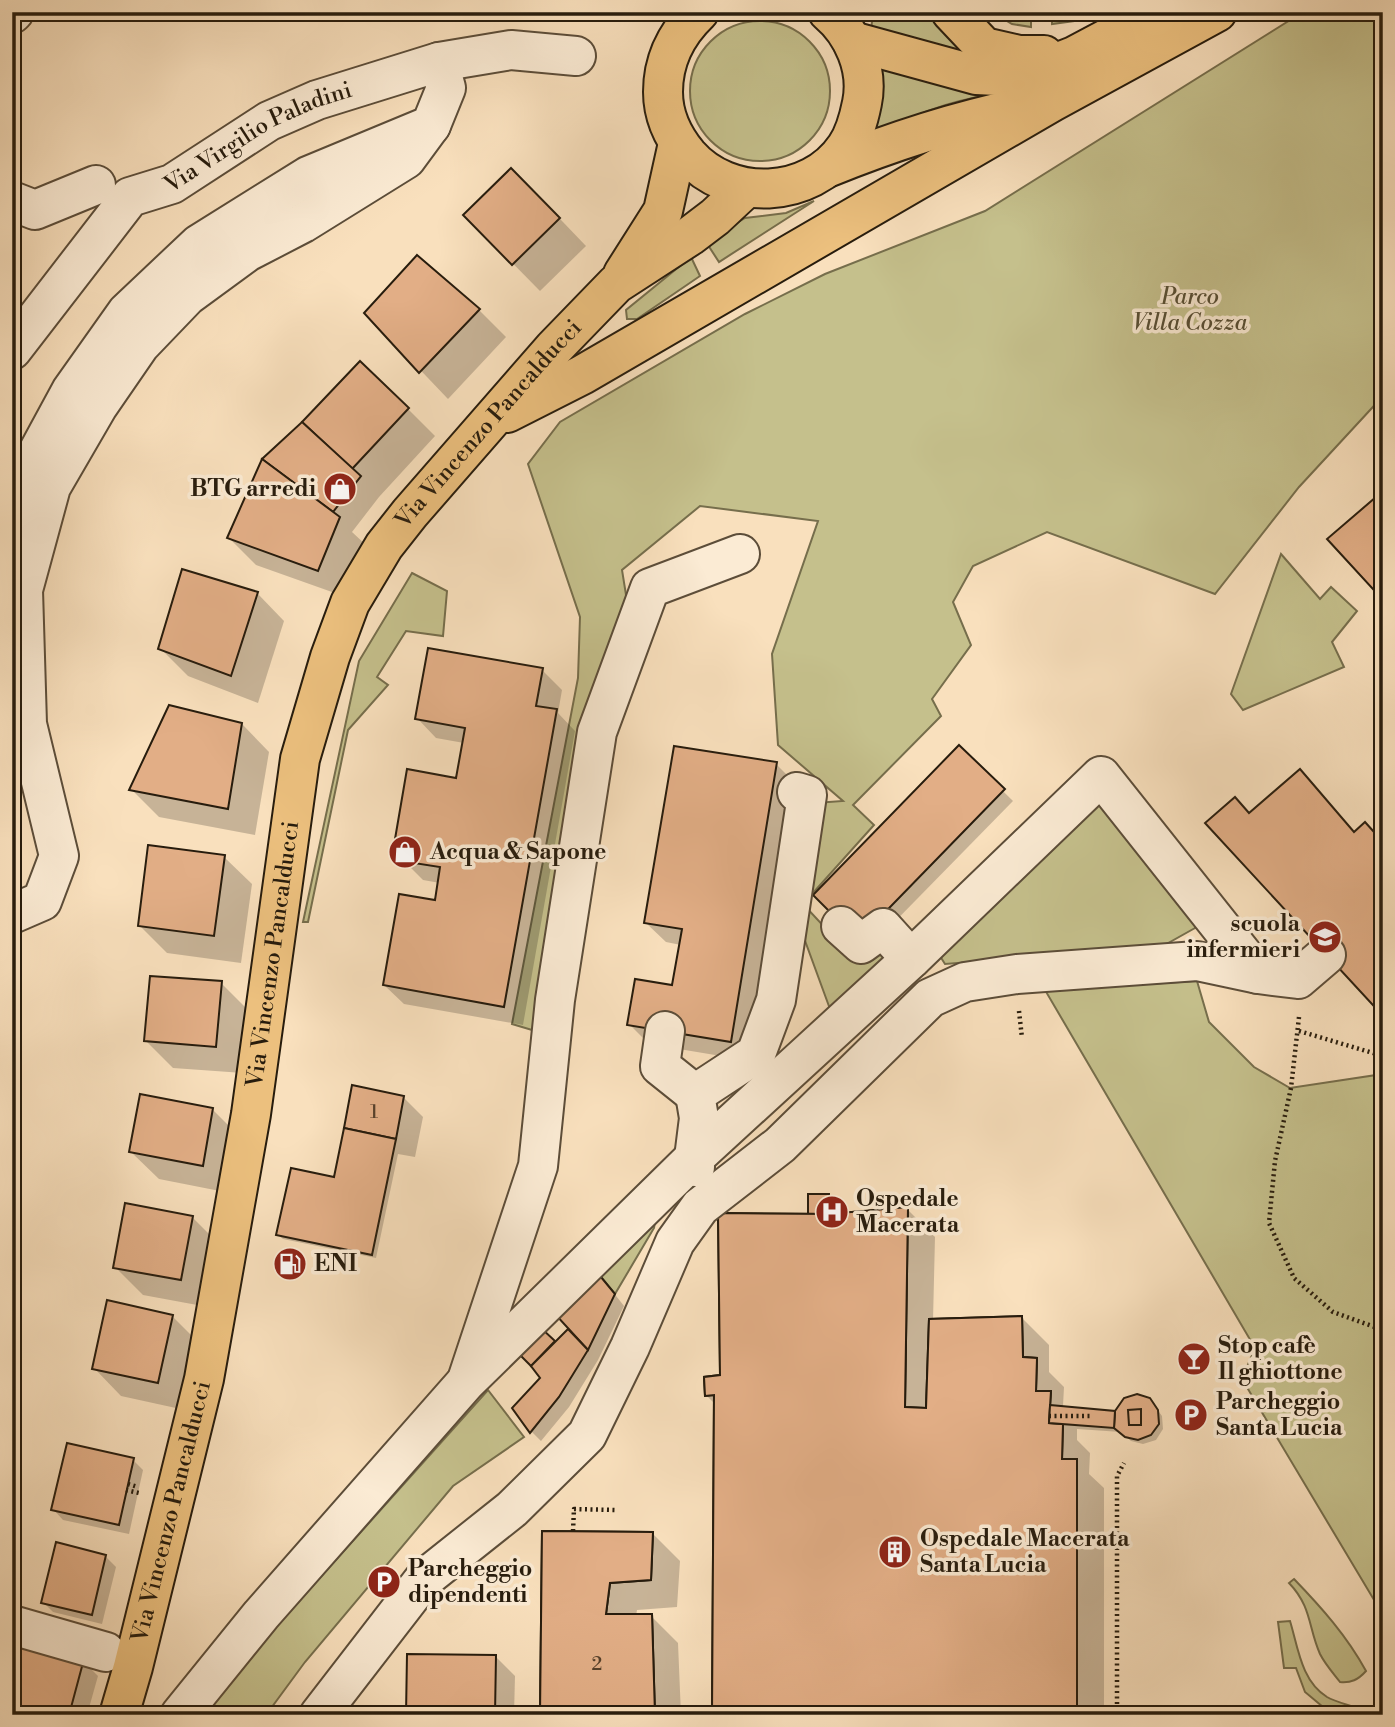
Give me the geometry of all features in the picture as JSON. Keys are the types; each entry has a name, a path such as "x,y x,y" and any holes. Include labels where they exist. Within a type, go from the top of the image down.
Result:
{"main road":[{"path":"699,12 685,25 671,49 663,75 663,103 678,143 696,164 720,180 746,188 775,190 802,183 826,168 892,141 982,116 1052,102"},
{"path":"951,12 984,47 1019,55 1074,56"},
{"path":"841,22 976,75 1020,77 1074,56 1157,12"},
{"path":"490,422 582,375 1052,102 1217,12"},
{"path":"826,168 845,148 858,123 864,96 862,67 841,22"},
{"name":"Via Vincenzo Pancalducci","path":"617,284 663,211 678,143"},
{"name":"Via Vincenzo Pancalducci","path":"119,1715 204,1379 251,1114 300,759 330,657 350,603 390,538 554,348 617,284 690,236 746,188"}],"street":[{"name":"Via Virgilio Paladini","path":"12,201 35,210 113,191 172,184 269,121 317,100 439,62 511,50 576,55"},
{"path":"12,914 42,901 59,856 27,724 23,590 51,487 97,406 140,345 187,296 247,252 303,223 406,159 431,125 446,88 439,62"},
{"path":"12,523 26,474 71,391 136,303 199,244 308,176 431,125"},
{"path":"12,350 113,191"},
{"path":"466,1382 538,1166 555,1000 597,732 650,588 740,554"},
{"path":"180,1715 261,1615 466,1382 694,1158 911,959 1101,775 1258,974"},
{"path":"695,1094 755,1054 776,1000 807,795 797,792"},
{"path":"841,926 860,944 883,928 911,959"},
{"path":"319,1715 425,1580 512,1509 587,1435 631,1347 675,1242 700,1208 780,1145 930,998 965,982 1017,974 1198,961 1258,974 1312,967"},
{"path":"665,1031 660,1066 695,1094 699,1118 694,1158 700,1208"},
{"path":"12,1625 106,1652"}],"path":[{"path":"1312,967 1275,1161 1269,1223 1294,1278 1333,1312 1383,1330"},
{"path":"1299,1031 1383,1056"},
{"path":"1049,1416 1093,1416"},
{"path":"1117,1715 1117,1476 1124,1463"},
{"path":"573,1531 574,1509 615,1510"}],"green space":[{"path":"873,12 937,12 965,56 871,31"},
{"path":"992,12 1031,12 1031,27 1012,24"},
{"path":"1052,12 1105,12 1089,19 1052,24"},
{"name":"Parco Villa Cozza","path":"1303,12 1383,12 1383,396 1299,487 1215,594 1047,532 973,566 953,602 971,645 932,699 941,716 853,805 874,825 803,904 854,959 886,938 889,964 830,1009 796,916 802,804 843,801 778,745 772,654 818,521 700,506 622,570 631,626 542,1033 512,1024 578,678 580,617 528,464 560,422 745,314 825,274 985,211"},
{"path":"760,21 787,26 810,41 825,64 830,91 825,118 810,141 787,156 760,161 733,156 710,141 695,118 690,91 695,64 710,41 733,26"},
{"path":"879,62 1015,89 946,105 880,133 872,129"},
{"path":"814,201 719,262 706,242 745,218 786,213"},
{"path":"691,257 700,276 637,319 627,319 626,310"},
{"path":"1281,554 1320,599 1331,587 1357,611 1332,642 1344,667 1243,710 1231,694"},
{"path":"412,573 447,591 443,636 406,631 377,677 388,685 348,730 308,922 303,922 359,661"},
{"path":"1099,799 1195,909 1195,928 1161,947 945,964 933,945"},
{"path":"1197,981 1209,1022 1254,1067 1290,1088 1383,1074 1383,1615 1242,1379 1255,1348 1045,990"},
{"path":"655,1222 654,1228 615,1294 596,1271"},
{"path":"488,1390 524,1437 453,1486 305,1662 266,1715 197,1715"},
{"path":"1294,1579 1333,1622 1359,1658 1366,1671 1357,1679 1340,1682 1324,1661 1302,1600 1289,1583"},
{"path":"1290,1621 1302,1663 1311,1682 1327,1697 1359,1709 1358,1715 1323,1715 1323,1707 1305,1692 1296,1668 1284,1668 1278,1622"}],"building":[{"path":"511,168 560,218 512,265 463,215"},
{"path":"417,255 480,309 419,373 364,313"},
{"path":"360,361 409,408 352,469 302,422"},
{"path":"302,422 361,476 333,512 262,459"},
{"path":"262,459 340,517 318,571 227,538"},
{"path":"1383,491 1383,600 1327,539"},
{"path":"182,569 258,592 231,676 158,649"},
{"path":"428,648 543,668 536,706 557,709 504,1007 383,985 399,894 435,900 440,867 401,861 405,841 395,839 407,769 456,778 465,728 415,719"},
{"path":"169,705 242,723 228,809 129,790"},
{"path":"959,745 1005,789 858,940 813,895"},
{"path":"674,746 777,762 731,1042 627,1025 635,979 672,985 682,929 644,923"},
{"path":"1300,769 1354,832 1365,822 1383,842 1383,1016 1205,823 1235,797 1249,813"},
{"path":"148,845 225,855 214,936 138,926"},
{"path":"150,976 222,981 216,1047 144,1041"},
{"path":"352,1085 404,1096 396,1139 344,1128"},
{"path":"140,1094 213,1108 203,1166 129,1152"},
{"path":"344,1128 396,1139 372,1255 276,1235 291,1168 334,1177"},
{"path":"808,1194 829,1194 829,1214 808,1214"},
{"path":"125,1203 193,1216 181,1280 113,1268"},
{"name":"Ospedale Macerata Santa Lucia","path":"908,1207 905,1407 926,1408 929,1319 1022,1316 1023,1357 1037,1358 1036,1391 1051,1391 1049,1423 1063,1424 1062,1459 1077,1459 1077,1715 712,1715 714,1395 705,1396 704,1377 720,1375 718,1213 829,1214"},
{"name":"Ospedale Macerata Santa Lucia","path":"908,1207 905,1407 926,1408 929,1319 1022,1316 1023,1357 1037,1358 1036,1391 1051,1391 1049,1423 1063,1424 1062,1459 1077,1459 1077,1715 712,1715 714,1395 705,1396 704,1377 720,1375 718,1213 829,1214"},
{"path":"596,1271 615,1294 588,1350 555,1314"},
{"path":"107,1300 173,1315 158,1383 92,1369"},
{"path":"541,1328 555,1341 531,1366 517,1352"},
{"path":"568,1329 588,1350 559,1397 530,1433 512,1408 540,1378 531,1366"},
{"path":"1137,1394 1150,1398 1158,1410 1159,1424 1151,1435 1138,1440 1125,1437 1114,1428 1115,1411 1124,1398"},
{"path":"1050,1405 1115,1411 1114,1428 1049,1423"},
{"path":"1141,1409 1141,1425 1129,1425 1128,1410"},
{"path":"67,1443 134,1458 119,1525 51,1510"},
{"path":"542,1531 653,1532 651,1580 610,1583 606,1614 652,1614 655,1715 540,1715"},
{"path":"542,1531 653,1532 651,1580 610,1583 606,1614 652,1614 655,1715 540,1715"},
{"path":"56,1542 106,1555 92,1615 41,1603"},
{"path":"12,1640 84,1659 69,1715 12,1715"},
{"path":"407,1654 496,1655 495,1715 406,1715"}],"place":[{"name":"BTG arredi","path":"340,489"},
{"name":"Acqua & Sapone","path":"405,852"},
{"name":"scuola infermieri","path":"1325,937"},
{"name":"Ospedale Macerata","path":"832,1212"},
{"name":"ENI","path":"290,1264"},
{"name":"Stop cafè Il ghiottone","path":"1194,1359"},
{"name":"Parcheggio Santa Lucia","path":"1191,1415"},
{"name":"Ospedale Macerata Santa Lucia","path":"895,1552"},
{"name":"Parcheggio dipendenti","path":"384,1582"}]}
